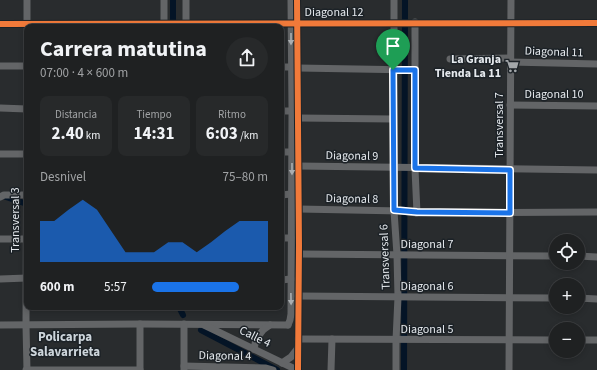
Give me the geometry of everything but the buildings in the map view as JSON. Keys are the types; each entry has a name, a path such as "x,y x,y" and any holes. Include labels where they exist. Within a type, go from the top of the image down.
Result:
{"street":[{"path":"27,0 27,24"},
{"path":"164,0 165,24"},
{"path":"185,24 186,0"},
{"path":"288,324 291,314 292,111 294,67 294,24 291,0"},
{"path":"294,24 298,0"},
{"name":"Transversal 6","path":"394,0 393,119 398,210 398,254 403,297 397,340 396,370"},
{"name":"Transversal 7","path":"509,370 510,0"},
{"path":"412,23 415,70 412,168 417,212"},
{"name":"Diagonal 12","path":"165,24 597,23"},
{"name":"Diagonal 12","path":"0,24 24,25"},
{"name":"Diagonal 11","path":"450,59 597,64"},
{"path":"0,66 24,66"},
{"path":"284,67 415,70"},
{"path":"294,67 298,118 299,209 297,370"},
{"name":"Diagonal 10","path":"510,105 597,106"},
{"path":"0,108 24,108"},
{"path":"284,111 292,111"},
{"path":"298,118 393,119"},
{"path":"284,152 292,152"},
{"path":"0,154 24,154"},
{"name":"Diagonal 9","path":"298,166 597,170"},
{"path":"284,195 292,194"},
{"path":"2,196 24,197"},
{"name":"Diagonal 8","path":"299,209 398,210 409,212 597,212"},
{"path":"284,238 291,238"},
{"path":"0,239 24,239"},
{"name":"Diagonal 7","path":"299,254 549,256"},
{"path":"585,256 597,256"},
{"path":"0,279 24,278"},
{"path":"284,280 291,279"},
{"name":"Diagonal 6","path":"298,296 549,298"},
{"path":"585,298 597,299"},
{"name":"Transversal 3","path":"26,310 27,370"},
{"path":"27,370 140,370 140,324"},
{"path":"184,368 187,324"},
{"name":"Calle 4","path":"201,324 297,370"},
{"path":"254,349 256,339 270,324"},
{"path":"0,326 288,324 294,329 298,338"},
{"name":"Diagonal 5","path":"298,338 397,340 549,340"},
{"path":"331,370 332,339"},
{"path":"585,340 597,340"},
{"path":"282,363 291,357 298,348"},
{"name":"Diagonal 4","path":"184,368 270,369"}],"waterway":[{"path":"173,0 173,24"},
{"path":"404,370 405,0"},
{"path":"3,196 24,203"},
{"path":"180,310 183,315"},
{"path":"201,330 277,370"}],"cycle path":[{"path":"297,0 299,245 298,370"},
{"path":"0,24 597,23"}],"place":[{"name":"La Granja Tienda La 11","path":"512,66"}],"district":[{"name":"Policarpa Salavarrieta","path":"65,344"}],"route":[{"path":"393,70 415,70 415,168 510,170 510,213 417,212 394,210 393,70"}]}
